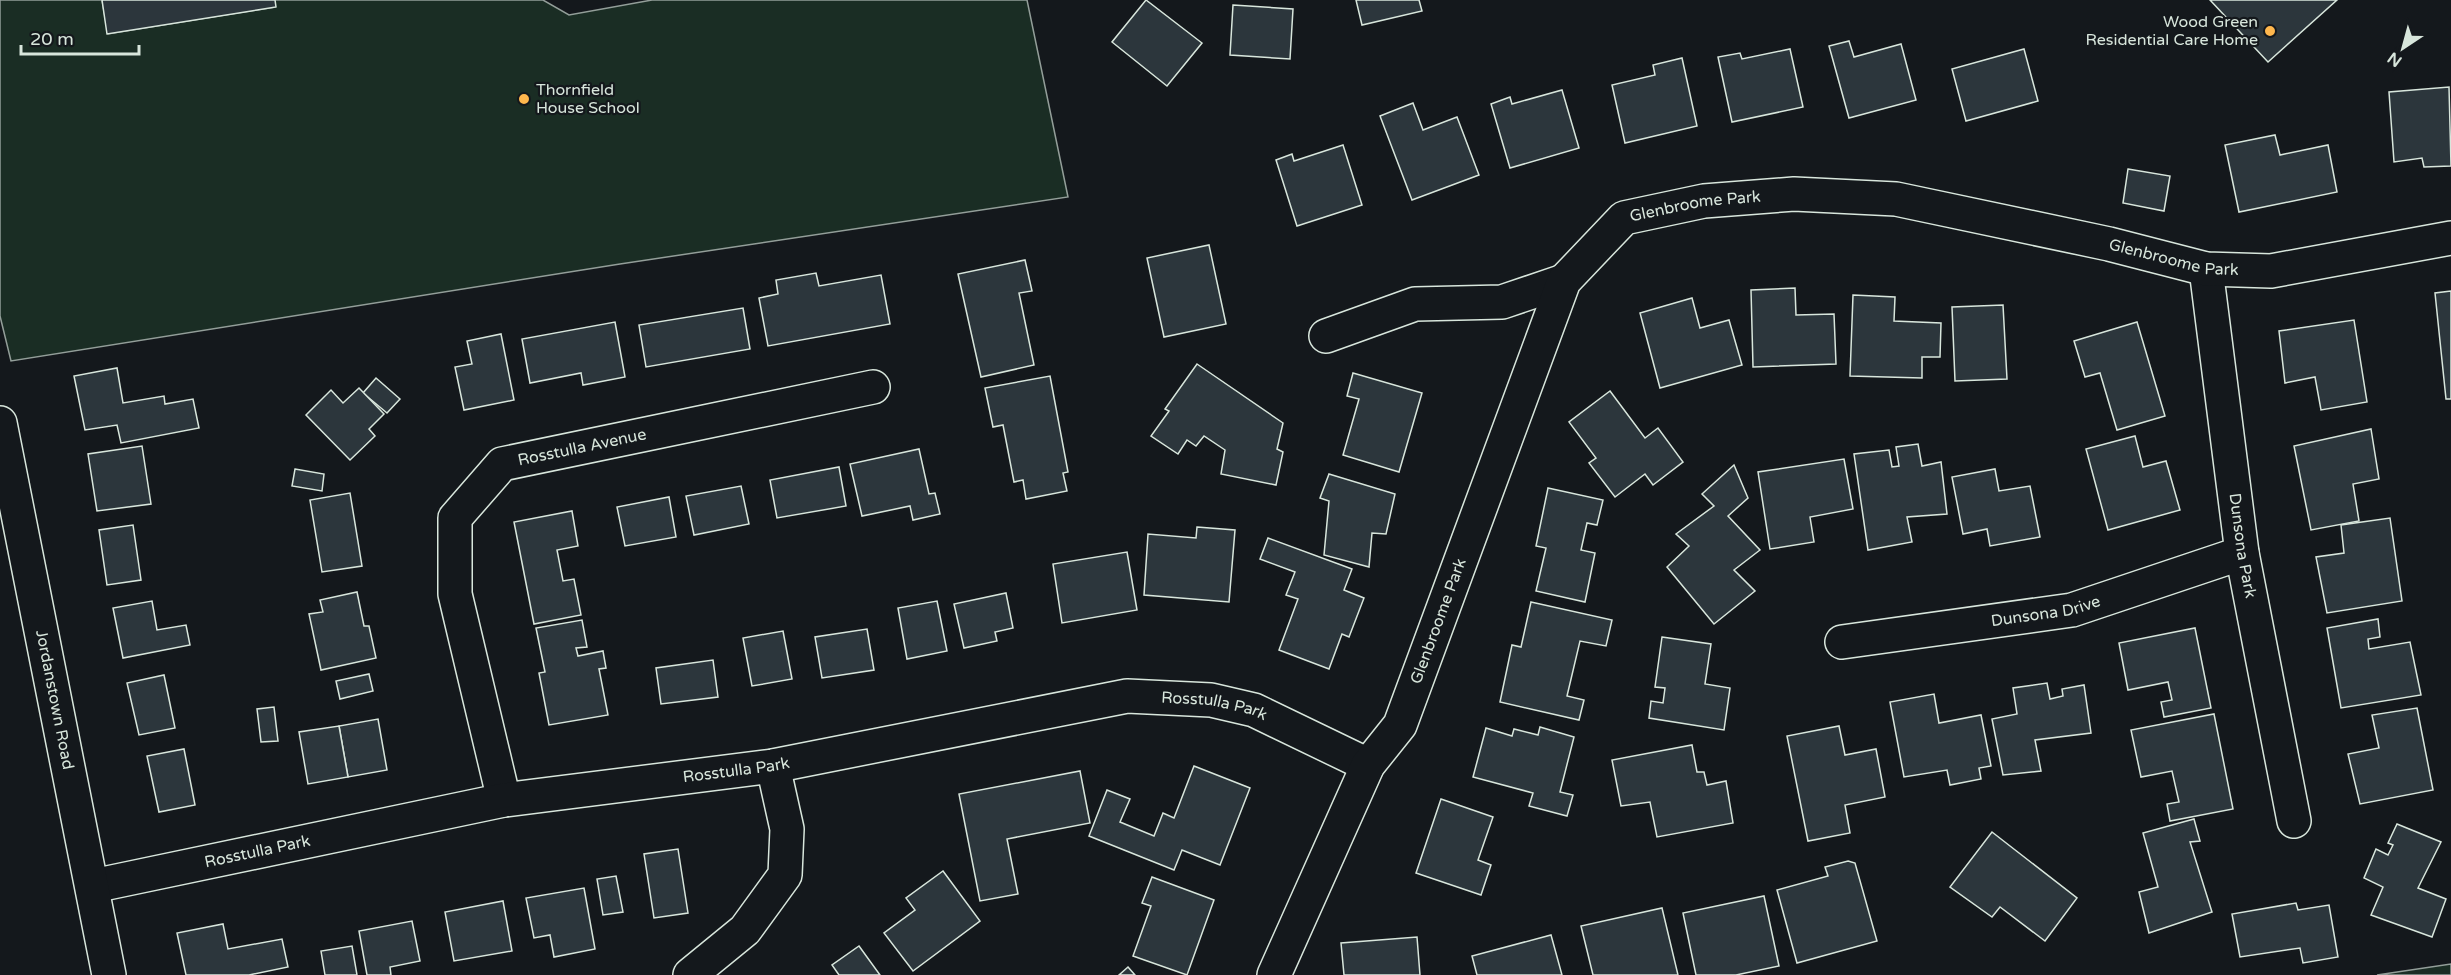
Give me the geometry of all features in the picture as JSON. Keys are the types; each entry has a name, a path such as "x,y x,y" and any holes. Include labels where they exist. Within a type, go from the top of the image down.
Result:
{"street":[{"name":"Glenbroome Park","path":"1274,975 1368,765 1400,725 1564,281 1624,218 1704,201 1794,194 1896,199 2098,242 2206,269 2271,271 2451,238"},
{"name":"Dunsona Park","path":"2206,269 2242,553 2294,821"},
{"path":"1326,336 1414,304 1502,302 1564,281"},
{"name":"Rosstulla Avenue","path":"504,800 455,594 455,518 502,464 873,387"},
{"name":"Jordanstown Road","path":"0,423 109,975"},
{"name":"Dunsona Drive","path":"1842,642 2072,610 2242,553"},
{"name":"Rosstulla Park","path":"93,886 504,800 773,765 1127,696 1211,700 1254,710 1368,765"},
{"path":"690,975 745,930 785,875 787,829 773,765"}],"green space":[{"name":"Thornfield House School","path":"0,0 102,0 108,34 275,7 275,0 543,0 569,15 652,0 1027,0 1068,197 620,264 11,361 0,316"},
{"path":"2451,964 2451,975 2377,975"}],"building":[{"path":"102,0 275,0 276,7 107,34"},
{"path":"1146,0 1202,43 1167,86 1112,42"},
{"path":"1356,0 1419,0 1422,11 1362,25"},
{"name":"Wood Green Residential Care Home","path":"2210,0 2337,0 2268,62"},
{"path":"1233,5 1293,9 1290,59 1230,55"},
{"path":"1849,41 1854,57 1901,44 1916,100 1849,118 1829,46"},
{"path":"1790,49 1803,107 1732,122 1718,57 1740,53 1742,59"},
{"path":"2024,49 2038,101 1966,121 1952,69"},
{"path":"1682,58 1697,126 1625,143 1612,85 1655,75 1653,65"},
{"path":"2449,87 2451,166 2424,167 2422,158 2394,162 2389,92"},
{"path":"1562,90 1579,148 1510,168 1491,104 1510,97 1512,104"},
{"path":"1413,103 1423,130 1457,117 1479,175 1412,200 1380,116"},
{"path":"2275,135 2280,155 2328,145 2337,192 2239,212 2225,145"},
{"path":"1343,145 1362,205 1297,226 1276,160 1292,154 1294,161"},
{"path":"2128,169 2170,176 2164,211 2123,203"},
{"path":"1209,245 1226,324 1164,337 1147,258"},
{"path":"1025,260 1032,291 1019,293 1034,365 981,377 958,274"},
{"path":"816,273 819,286 881,275 890,324 768,346 759,298 778,294 776,280"},
{"path":"1795,288 1796,315 1834,314 1836,364 1753,367 1751,290"},
{"path":"2451,291 2451,399 2446,399 2435,293"},
{"path":"1853,295 1895,297 1894,321 1941,323 1940,357 1922,357 1922,378 1850,376"},
{"path":"1692,298 1700,328 1729,320 1742,365 1660,388 1640,313"},
{"path":"2003,305 2007,379 1955,381 1952,307"},
{"path":"743,308 750,349 646,367 639,325"},
{"path":"2354,320 2367,402 2321,410 2315,377 2285,383 2279,331"},
{"path":"615,322 625,377 583,385 581,373 530,383 522,339"},
{"path":"2137,322 2165,416 2117,430 2100,373 2085,377 2074,341"},
{"path":"501,334 514,400 464,410 455,367 472,364 467,341"},
{"path":"1197,364 1283,423 1277,449 1283,452 1276,485 1221,474 1225,450 1204,436 1196,446 1187,440 1178,454 1151,436 1169,411 1165,409"},
{"path":"117,368 123,403 164,396 165,404 193,399 199,428 121,443 117,425 85,430 74,376"},
{"path":"1353,373 1422,393 1399,472 1343,455 1359,399 1347,396"},
{"path":"1050,376 1068,472 1063,473 1067,491 1026,499 1023,480 1014,482 1003,425 993,427 985,388"},
{"path":"376,378 400,399 387,413 363,393"},
{"path":"359,388 384,414 369,429 375,436 350,460 306,415 331,390 343,403"},
{"path":"1610,391 1645,438 1658,428 1683,462 1653,485 1645,474 1615,497 1589,463 1596,458 1569,422"},
{"path":"2371,429 2379,479 2353,484 2359,521 2311,530 2294,446"},
{"path":"2135,436 2143,467 2166,461 2180,510 2108,530 2086,449"},
{"path":"1918,444 1922,466 1941,462 1947,514 1907,517 1912,542 1868,550 1854,454 1889,450 1892,467 1899,466 1896,447"},
{"path":"142,446 151,504 97,511 88,454"},
{"path":"919,449 929,494 935,493 940,514 913,520 910,506 862,516 850,464"},
{"path":"1844,459 1853,509 1810,517 1814,542 1770,549 1758,472"},
{"path":"1734,465 1748,498 1728,516 1760,550 1734,570 1755,591 1714,624 1667,567 1689,546 1676,534 1714,506 1702,494"},
{"path":"839,467 846,506 777,518 770,480"},
{"path":"295,469 324,474 322,491 292,486"},
{"path":"1995,469 1999,491 2030,486 2040,537 1990,546 1987,529 1963,534 1952,477"},
{"path":"1329,474 1395,494 1386,534 1372,533 1369,567 1324,555 1329,501 1320,498"},
{"path":"741,486 749,524 694,535 686,496"},
{"path":"1548,488 1603,500 1597,525 1587,523 1581,550 1595,553 1585,602 1536,591 1546,548 1536,546"},
{"path":"350,493 362,566 322,572 310,500"},
{"path":"669,497 676,537 625,546 617,507"},
{"path":"572,511 578,546 557,550 563,581 574,579 581,615 534,624 514,522"},
{"path":"2390,518 2402,601 2327,613 2316,557 2344,553 2341,525"},
{"path":"133,525 141,580 107,585 99,530"},
{"path":"1197,527 1235,530 1229,602 1144,595 1148,534 1196,538"},
{"path":"1268,538 1352,569 1344,590 1364,598 1349,637 1342,634 1329,669 1279,650 1298,599 1286,595 1295,572 1260,559"},
{"path":"1127,552 1137,610 1062,623 1053,564"},
{"path":"357,592 364,626 369,626 376,658 321,670 309,614 323,612 320,600"},
{"path":"1006,593 1013,628 995,632 997,641 964,648 954,604"},
{"path":"152,601 157,630 186,625 190,645 123,658 113,608"},
{"path":"937,601 947,651 907,659 898,608"},
{"path":"1531,602 1612,620 1606,646 1580,641 1567,696 1584,700 1579,720 1500,702 1512,645 1521,647"},
{"path":"2378,619 2380,637 2368,639 2369,649 2410,642 2421,695 2341,708 2327,628"},
{"path":"582,620 587,647 576,648 578,656 603,651 606,668 599,669 608,715 549,725 539,673 545,672 536,628"},
{"path":"2195,628 2211,708 2164,717 2161,702 2172,700 2168,682 2128,690 2119,643"},
{"path":"867,629 874,670 822,678 815,637"},
{"path":"783,631 792,679 752,686 743,638"},
{"path":"1662,637 1711,644 1705,684 1730,688 1724,730 1649,718 1651,701 1663,703 1665,688 1655,687"},
{"path":"713,660 718,697 661,704 656,668"},
{"path":"369,674 373,691 340,699 336,681"},
{"path":"164,675 175,728 139,735 127,683"},
{"path":"2047,683 2050,699 2063,696 2062,689 2084,685 2091,733 2035,740 2041,771 2003,775 1992,719 2017,714 2013,688"},
{"path":"1934,694 1939,723 1981,715 1991,766 1979,768 1981,779 1950,785 1947,770 1904,777 1890,702"},
{"path":"274,707 278,741 261,742 257,709"},
{"path":"2417,708 2433,790 2360,804 2348,754 2379,748 2372,715"},
{"path":"2214,714 2233,809 2170,821 2167,804 2179,802 2172,771 2141,777 2131,730"},
{"path":"378,719 387,770 348,777 339,726"},
{"path":"339,726 348,777 308,784 299,732"},
{"path":"1839,726 1845,755 1876,749 1885,797 1845,805 1850,833 1808,841 1787,736"},
{"path":"1540,727 1574,737 1560,792 1573,795 1567,816 1529,806 1533,793 1473,777 1486,728 1512,736 1514,729 1538,735"},
{"path":"1692,745 1697,772 1704,772 1707,785 1726,781 1733,823 1657,837 1650,802 1621,806 1612,760"},
{"path":"184,749 195,805 159,812 147,756"},
{"path":"1194,766 1250,788 1220,865 1182,850 1174,870 1089,836 1107,790 1130,799 1120,822 1154,836 1163,813 1174,818"},
{"path":"1080,771 1090,823 1007,839 1018,894 980,901 959,794"},
{"path":"1441,799 1493,817 1478,860 1491,865 1481,895 1416,873"},
{"path":"2194,819 2200,841 2190,842 2212,912 2149,933 2139,892 2158,887 2143,833"},
{"path":"2397,824 2441,842 2418,888 2446,899 2432,937 2371,915 2383,887 2364,878 2376,849 2388,855 2393,845 2388,843"},
{"path":"1992,832 2077,898 2045,941 2000,907 1992,917 1950,887"},
{"path":"678,849 688,913 654,918 644,854"},
{"path":"1848,861 1855,863 1877,941 1797,963 1777,890 1828,876 1825,867"},
{"path":"943,871 980,921 913,971 884,933 915,910 906,898"},
{"path":"616,876 623,912 603,915 597,879"},
{"path":"1152,877 1214,900 1187,975 1133,956 1151,906 1142,903"},
{"path":"584,888 595,949 554,957 550,935 534,938 526,898"},
{"path":"1764,896 1779,966 1736,975 1696,975 1683,913"},
{"path":"503,901 512,951 454,961 445,912"},
{"path":"2296,903 2298,910 2329,905 2338,957 2303,963 2300,948 2240,957 2232,914"},
{"path":"1662,908 1678,975 1593,975 1581,926"},
{"path":"412,921 420,961 390,967 391,975 367,975 359,931"},
{"path":"223,924 228,949 282,939 288,967 249,975 186,975 177,933"},
{"path":"1551,935 1562,975 1477,975 1472,956"},
{"path":"1417,937 1420,975 1344,975 1341,943"},
{"path":"352,946 357,975 325,975 321,951"},
{"path":"859,946 880,975 839,975 832,965"},
{"path":"1128,967 1135,975 1119,975"}],"place":[{"name":"Wood Green Residential Care Home","path":"2270,31"},
{"name":"Thornfield House School","path":"524,99"}]}
